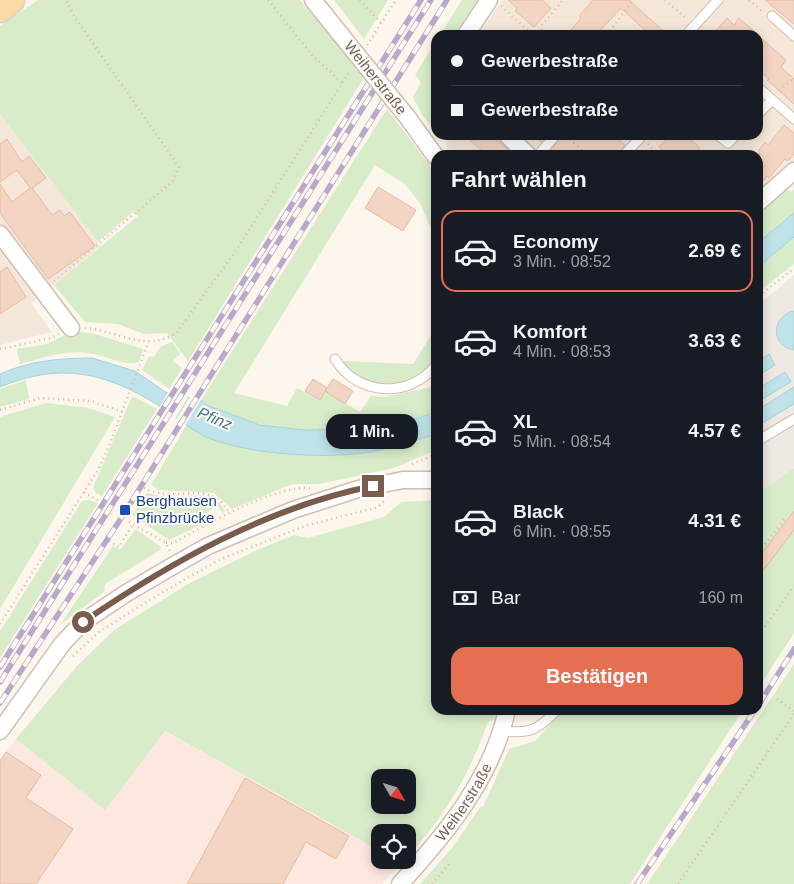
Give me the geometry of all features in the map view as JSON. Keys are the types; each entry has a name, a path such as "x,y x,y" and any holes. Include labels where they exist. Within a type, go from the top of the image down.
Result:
{"main road":[{"path":"0,9 10,0"}],"street":[{"name":"Weiherstraße","path":"313,0 408,118 431,150"},
{"path":"469,30 489,0"},
{"path":"512,140 523,150"},
{"path":"763,198 794,171"},
{"path":"0,234 71,328"},
{"path":"0,730 62,644 83,622 159,574 208,546 293,510 358,489 394,482 431,480"},
{"name":"Weiherstraße","path":"400,884 435,845 472,794 503,731 507,715"}],"lane":[{"path":"691,30 718,0"},
{"path":"772,16 794,36"},
{"path":"763,92 794,119"},
{"path":"763,109 772,100"},
{"path":"542,150 552,140"},
{"path":"630,150 643,140"},
{"path":"335,359 342,371 351,379 361,385 382,390 417,382 431,369"},
{"path":"763,438 794,419"},
{"path":"503,731 522,733 537,728 551,715"}],"path":[{"path":"42,292 172,182 179,168 76,19 66,0"},
{"path":"268,0 312,55 343,83"},
{"path":"360,0 381,24"},
{"path":"364,50 396,0"},
{"path":"494,0 528,30"},
{"path":"542,30 542,25 563,0"},
{"path":"611,30 633,0"},
{"path":"665,0 695,26"},
{"path":"749,0 763,13 772,16"},
{"path":"0,349 51,338 71,328 96,329 148,343 169,338 186,321 235,252 353,66"},
{"path":"772,100 794,76"},
{"path":"571,140 582,150"},
{"path":"763,293 794,268"},
{"path":"0,624 102,462 123,412 148,343"},
{"path":"0,410 40,398 91,401 123,412"},
{"path":"144,488 165,494 211,495 218,499 230,514"},
{"path":"84,492 99,501"},
{"path":"69,662 99,632 168,588 221,559 305,526 378,507 390,496"},
{"path":"763,547 785,519"},
{"path":"109,541 119,547 131,523 166,544"},
{"path":"763,629 794,586"},
{"path":"678,884 794,713 777,699"},
{"path":"432,884 451,862"}],"shaded area":[{"path":"502,0 794,0 794,162 763,190 763,150 449,150 446,144 450,140 763,140 763,30 481,30"},
{"path":"0,114 101,246 31,303 52,332 0,345"},
{"path":"794,275 794,468 763,489 763,301"},
{"path":"164,731 371,846 371,869 396,869 382,884 0,884 0,760 16,739 105,809"}],"green space":[{"path":"38,0 300,0 365,76 188,361 167,333 144,334 118,324 85,322 54,285 138,216 134,211 98,242 0,114 0,26"},
{"path":"334,0 388,0 364,39"},
{"path":"462,0 479,0 460,30 443,30"},
{"path":"431,49 431,126 422,115 413,97 421,82 415,75"},
{"path":"387,109 431,168 431,228 421,205 405,184 375,165 234,393 287,406 297,388 320,400 325,391 360,412 371,396 384,397 431,387 431,413 409,420 380,425 316,430 284,428 254,423 226,413 201,400"},
{"path":"786,188 791,192 794,189 794,213 763,239 763,208"},
{"path":"794,237 794,264 763,289 763,263"},
{"path":"73,331 95,334 143,349 139,362 128,363 99,355 75,352 56,354 20,364 17,349 47,344"},
{"path":"431,335 431,362 416,376 402,382 373,384 360,380 350,373 343,361 413,364"},
{"path":"172,342 180,354 173,361 182,368 169,389 142,370 149,356 154,357 160,347"},
{"path":"26,380 29,399 0,407 0,389"},
{"path":"132,396 157,409 102,496 96,493 93,488"},
{"path":"46,403 88,408 115,417 0,609 0,417"},
{"path":"187,424 202,435 420,439 431,436 431,452 394,468 319,484 292,484 232,509 214,493 159,490 151,485"},
{"path":"794,468 794,633 763,681 763,489"},
{"path":"147,493 167,497 194,495 209,497 221,504 225,512 222,513 218,506 207,512 211,520 169,540 132,515"},
{"path":"88,500 98,503 0,658 0,631 82,501"},
{"path":"431,500 431,715 496,715 494,720 488,722 473,760 455,794 434,825 416,847 416,824 371,824 371,846 165,731 105,810 16,739 77,666 114,630 188,584 255,551 294,535 308,538 384,517 401,502"},
{"path":"136,529 161,547 160,550 105,584 104,592 60,625 113,546 120,550"},
{"path":"794,664 794,884 647,884 760,715 763,715 763,710"},
{"path":"558,715 740,715 630,884 420,884 452,848 481,806 483,807 509,749 535,741"}],"water":[{"path":"794,213 794,237 763,263 763,239"},
{"path":"794,311 794,350 781,343 776,331 781,319 786,314"},
{"path":"769,354 775,365 763,372 763,358"},
{"name":"Pfinz","path":"92,358 135,371 167,393 201,400 209,406 260,425 304,430 354,429 411,420 431,414 431,436 391,448 345,455 303,455 259,451 238,447 202,435 138,394 100,378 62,373 22,379 0,387 0,374 33,363"},
{"path":"785,372 791,382 763,399 763,386"},
{"path":"794,387 794,404 763,423 763,406"}],"pier":[{"path":"169,391 189,395 175,419 159,408"},
{"path":"191,395 202,398 185,426 176,420"}],"building":[{"path":"508,0 542,0 551,8 534,27 515,11 517,8"},
{"path":"593,0 629,0 662,30 645,30 621,8 601,30 571,30 581,18 579,16"},
{"path":"765,0 794,0 794,24 777,10"},
{"path":"727,18 734,25 739,18 752,30 716,30"},
{"path":"763,40 786,60 781,67 794,79 794,104 767,80 769,79 763,74"},
{"path":"784,125 794,133 794,154 788,161 785,159 769,178 767,176 763,181 763,150 759,150 765,142 768,145"},
{"path":"7,139 22,162 29,156 46,178 32,188 52,215 60,210 64,216 70,212 95,246 48,279 0,213 0,184 12,202 30,188 17,170 0,182 0,144"},
{"path":"470,140 497,140 508,150 481,150"},
{"path":"558,140 619,140 625,145 622,150 551,150"},
{"path":"665,140 691,140 700,148 698,150 662,150 659,147"},
{"path":"378,187 416,210 403,231 365,208"},
{"path":"7,267 26,297 0,314 0,272"},
{"path":"313,379 327,388 320,400 305,391"},
{"path":"333,379 353,391 345,404 325,391"},
{"path":"794,511 794,530 763,571 763,552"},
{"path":"6,752 41,775 26,798 73,829 36,884 0,884 0,761"},
{"path":"245,778 349,836 336,859 306,842 283,884 187,884"}],"railway":[{"path":"0,667 421,0"},
{"path":"0,682 431,0"},
{"path":"0,703 118,523 447,0"},
{"path":"763,698 794,649"},
{"path":"637,884 752,715"}],"place":[{"name":"Berghausen Pfinzbrücke","path":"125,510"}],"route":[{"path":"83,622 125,594 208,546 256,524 293,510 373,486"}]}
